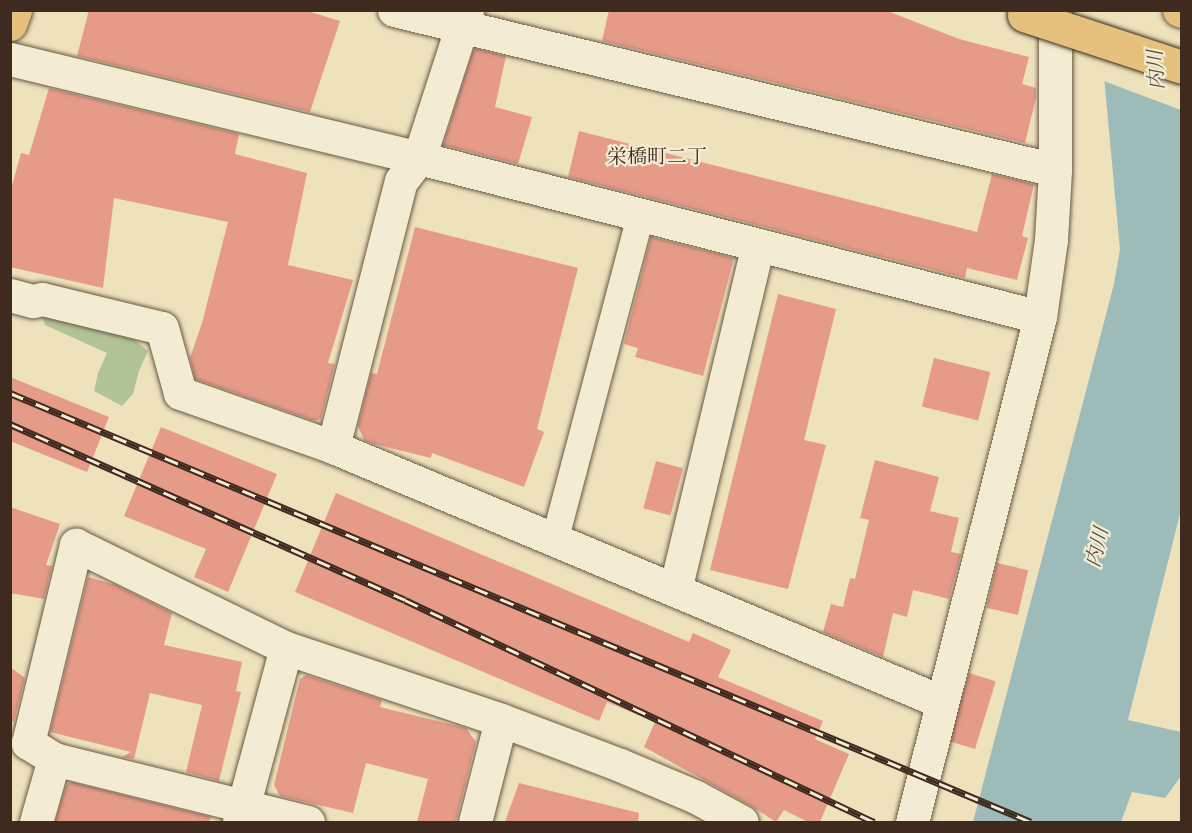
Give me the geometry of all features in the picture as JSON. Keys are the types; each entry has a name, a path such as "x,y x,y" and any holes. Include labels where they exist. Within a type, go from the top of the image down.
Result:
{"highway":[{"path":"10,24 15,10"},
{"path":"1030,12 1182,67"}],"street":[{"path":"394,10 465,19 1055,170"},
{"path":"912,822 1040,317 1051,240 1055,170 1030,12"},
{"path":"333,447 401,181 419,158 465,19"},
{"path":"10,59 419,158 1040,317"},
{"path":"554,541 640,215"},
{"path":"675,590 758,245"},
{"path":"10,295 33,301 42,299 162,328 180,393 333,447 942,702"},
{"path":"36,822 41,751 75,545 286,648 501,720 620,765 693,810 742,822"},
{"path":"241,814 286,648"},
{"path":"475,822 501,720"},
{"path":"41,751 241,814 308,822"}],"green space":[{"path":"42,316 117,325 148,351 139,371 133,394 122,406 94,391 98,373 107,353 45,325"}],"water":[{"name":"内川","path":"1098,11 1181,11 1181,510 1128,720 1181,732 1181,776 1165,798 1132,792 1121,822 973,822 1114,284 1120,250"}],"pier":[{"path":"1095,10 1181,11 1181,110 1101,80"}],"building":[{"path":"89,10 304,10 340,21 310,112 77,56"},
{"path":"609,10 885,10 959,39 1029,57 1022,84 1036,88 1036,98 1025,143 602,41"},
{"path":"477,49 506,56 495,107 532,117 518,164 443,145 473,51"},
{"path":"49,88 239,134 235,154 307,173 288,265 353,280 328,363 335,364 321,419 315,421 195,379 190,358 202,323 228,222 114,198 103,288 10,267 10,193 21,153 29,155"},
{"path":"579,131 977,232 992,174 1034,184 1022,236 1028,238 1017,280 967,268 965,278 568,177"},
{"path":"415,227 578,268 537,429 544,432 524,487 432,453 431,458 374,444 364,440 358,426 371,373 377,374"},
{"path":"651,237 734,258 703,376 635,357 638,348 624,344"},
{"path":"778,294 836,309 804,440 826,445 788,589 710,570"},
{"path":"934,358 990,372 978,421 922,407"},
{"path":"10,377 109,417 87,472 10,441"},
{"path":"161,427 277,474 228,592 194,577 206,549 124,516"},
{"path":"875,460 939,477 930,511 959,518 951,552 961,554 949,599 913,590 907,617 893,613 883,657 823,632 831,604 843,607 850,578 855,579 869,520 860,518"},
{"path":"656,461 683,468 670,516 643,508"},
{"path":"336,493 689,642 693,633 731,650 718,677 823,721 815,739 849,754 820,822 808,822 784,810 776,822 644,747 655,722 607,702 599,721 295,592"},
{"path":"10,507 60,524 46,565 52,566 44,599 10,593"},
{"path":"997,563 1028,570 1018,615 987,608"},
{"path":"88,577 116,585 172,613 164,645 242,662 236,691 241,692 219,781 186,772 202,705 150,693 134,759 122,757 131,752 50,732"},
{"path":"10,667 25,678 14,721 10,722"},
{"path":"969,673 996,681 975,749 948,741"},
{"path":"306,675 382,700 380,707 466,728 476,742 456,822 417,822 428,779 366,763 353,813 280,796 274,785 300,679"},
{"path":"71,782 211,817 209,822 55,822 66,785"},
{"path":"519,783 639,813 638,822 505,822"}],"railway":[{"path":"10,393 1031,822"},
{"path":"10,424 405,600 874,822"}],"district":[{"name":"栄橋町二丁","path":"657,158"}]}
